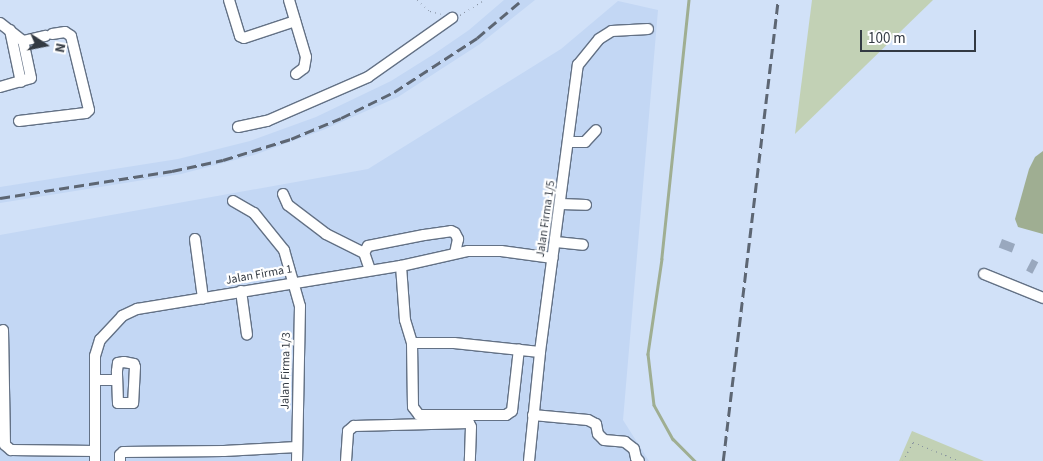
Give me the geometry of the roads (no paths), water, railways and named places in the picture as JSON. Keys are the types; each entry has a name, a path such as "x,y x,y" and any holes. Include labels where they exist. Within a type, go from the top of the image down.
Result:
{"street":[{"path":"289,0 306,61 304,68 296,74"},
{"path":"232,1 240,36 244,38 295,21"},
{"path":"238,127 267,121 368,76 452,18"},
{"path":"0,23 23,41 32,76 29,80 0,87"},
{"name":"Jalan Firma 1/5","path":"529,461 540,352 554,258 578,65 599,39 612,31 648,29"},
{"path":"10,30 21,82"},
{"path":"19,121 86,113 89,110 71,36 65,32 23,41"},
{"path":"569,142 585,142 596,130"},
{"path":"284,194 288,204 326,234 364,253 370,270"},
{"name":"Jalan Firma 1/3","path":"233,201 254,213 284,250 300,306 297,461"},
{"path":"561,204 586,205"},
{"path":"364,253 368,246 451,231 458,240 455,253"},
{"path":"195,239 203,298"},
{"path":"556,242 583,244"},
{"name":"Jalan Firma 1","path":"95,456 95,356 100,340 122,316 137,309 292,282 400,266 455,253 501,251 554,258"},
{"path":"400,266 405,320 412,343 413,407 419,415 506,415 512,411 520,349"},
{"path":"984,274 1043,298"},
{"path":"241,291 247,335"},
{"path":"3,330 5,445 11,450 95,456"},
{"path":"412,343 454,343 540,352"},
{"path":"95,380 117,380"},
{"path":"533,415 588,420 596,424 598,434 604,440 625,442 634,449 636,458 640,461"},
{"path":"346,461 348,432 354,426 469,423 471,427 470,461"},
{"path":"120,461 120,455 123,452 224,456 297,447"}],"waterway":[{"path":"689,0 662,259 648,354 654,405 673,439 695,461"}],"railway":[{"path":"0,198 172,171 223,160 291,139 341,118 394,92 477,38 522,0"},
{"path":"723,461 778,0"}]}
